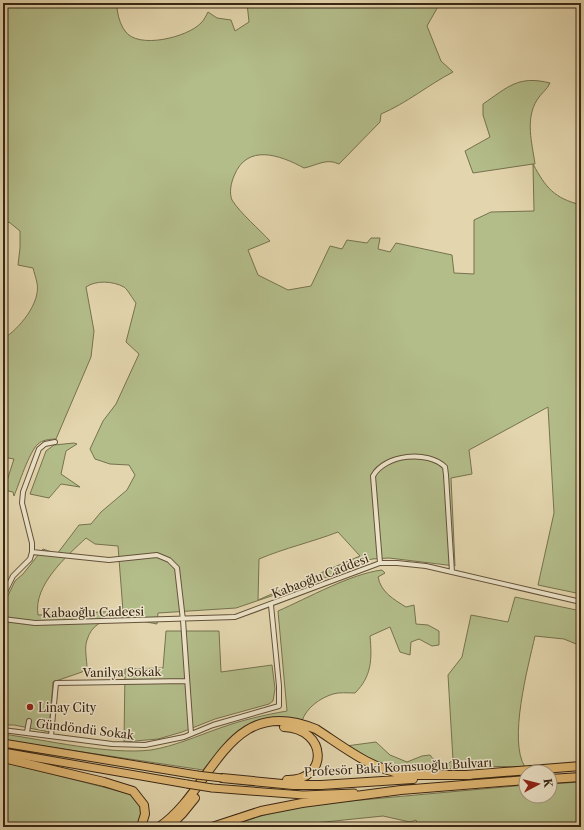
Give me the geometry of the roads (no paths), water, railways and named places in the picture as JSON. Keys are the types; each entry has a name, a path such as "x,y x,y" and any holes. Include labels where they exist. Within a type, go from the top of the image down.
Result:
{"highway":[{"path":"159,827 172,817 180,808 230,743 243,732 267,723 284,721 309,726 316,729 362,760 398,773 408,775 471,775"},
{"path":"169,827 182,814 227,755 246,737 262,730 286,727 302,730 315,744 318,754 316,764 310,773 302,778 292,780 222,778"},
{"path":"3,758 104,782 133,791 144,805 145,814 141,827"},
{"name":"Profesör Baki Komsuoğlu Bulvarı","path":"222,778 294,785 322,785 581,766"},
{"path":"558,778 581,777"},
{"name":"Profesör Baki Komsuoğlu Bulvarı","path":"401,790 518,781"},
{"path":"212,827 293,804 401,790"}],"main road":[{"name":"Profesör Baki Komsuoğlu Bulvarı","path":"3,743 222,778"},
{"name":"Profesör Baki Komsuoğlu Bulvarı","path":"3,752 212,788 303,795 401,790"}],"street":[{"path":"3,596 13,576 30,560 32,552 32,543 22,502 23,492 39,450 45,444 55,442"},
{"path":"380,563 373,476 383,465 398,458 432,459 444,467 446,474 452,572"},
{"path":"32,552 109,560 157,555 169,560 177,568 183,620 191,734"},
{"name":"Kabaoğlu Caddesi","path":"183,620 235,617 271,605 380,563 413,565 452,572 581,602"},
{"name":"Gündöndü Sokak","path":"3,730 130,746 165,741 279,706 279,686 271,605"},
{"name":"Kabaoğlu Cadeesi","path":"3,619 35,623 183,620"},
{"name":"Vanilya Sokak","path":"51,736 56,683 188,681"},
{"path":"27,732 29,721"}],"place":[{"name":"Linay City","path":"30,707"}]}
